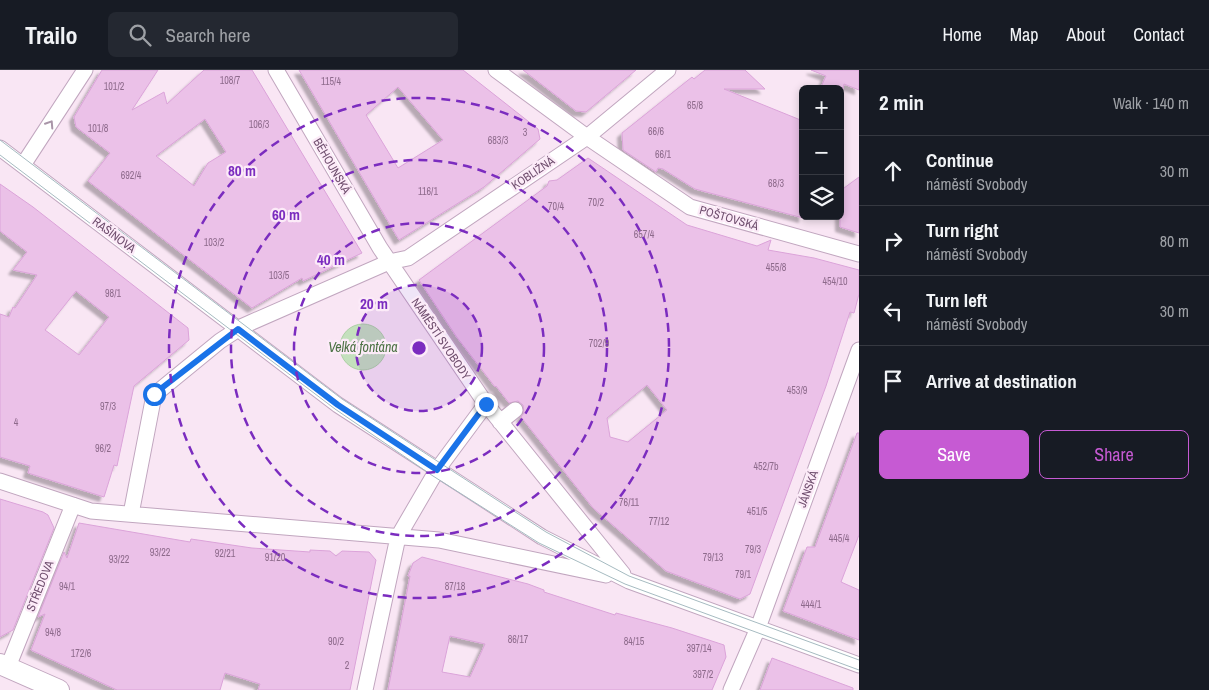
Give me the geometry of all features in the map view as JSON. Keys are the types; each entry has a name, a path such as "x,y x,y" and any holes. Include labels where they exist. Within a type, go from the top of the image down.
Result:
{"street":[{"path":"22,165 85,70"},
{"name":"BĚHOUNSKÁ","path":"276,70 389,262"},
{"name":"POŠTOVSKÁ","path":"496,70 586,137 690,207 859,254"},
{"name":"KOBLIŽNÁ","path":"389,262 408,258 586,137 668,70"},
{"name":"RAŠÍNOVA","path":"0,148 233,325"},
{"path":"131,514 154,394 233,325 258,318 389,262"},
{"name":"NÁMĚSTÍ SVOBODY","path":"389,262 486,404 629,581"},
{"path":"233,325 338,405 542,537 629,581 859,665"},
{"name":"JÁNSKÁ","path":"731,690 758,628 859,350"},
{"path":"365,690 398,537 437,470 486,404"},
{"path":"500,422 515,410"},
{"path":"0,481 92,510 439,540 629,581"},
{"name":"STŘEDOVA","path":"4,666 73,505"},
{"path":"4,666 59,690"}],"water":[{"name":"Velká fontána","path":"368,324 380,330 385,338 385,356 380,364 372,369 358,370 346,364 341,356 340,342 346,330 354,325"}],"building":[{"path":"102,70 158,70 132,110 164,92 167,104 204,70 252,70 362,253 303,281 302,278 252,308 88,181 110,153 76,127 74,117","holes":["205,119 226,152 208,163 194,186 156,156"]},
{"path":"299,70 463,70 538,129 540,139 484,187 399,240","holes":["398,87 443,140 398,168 366,115"]},
{"path":"523,70 636,70 586,112 576,111"},
{"path":"705,70 745,70 765,89 724,89 799,119 799,217 695,189 663,169 658,168 656,172 623,150 622,133 692,77 694,79"},
{"path":"811,70 859,70 859,90 844,84 822,85 826,76"},
{"path":"588,158 687,225 757,246 771,240 768,250 814,258 859,270 859,294 854,313 850,312 826,386 750,594 740,599 666,571 593,508 521,417 524,413 523,405 518,401 509,403 495,387 456,336 419,280 547,186 549,181 557,180","holes":["647,385 667,410 628,442 610,437 607,418"]},
{"path":"859,177 859,233 840,227 840,220 844,220 844,188"},
{"path":"0,184 33,207 188,328 189,340 134,386 117,466 114,465 104,497 28,473 30,466 0,457 0,314 9,317 13,307 15,308 37,275 13,270 27,252 0,231","holes":["76,291 109,317 79,355 45,330"]},
{"path":"857,433 859,433 859,535 841,582 859,590 859,640 783,611 807,547 815,547"},
{"path":"0,499 43,512 48,515 54,528 13,630 0,637"},
{"path":"79,523 190,542 191,539 252,548 310,552 310,550 330,551 336,556 342,551 369,552 376,560 350,690 258,690 260,684 225,673 220,690 117,690 31,650 45,614 38,617 64,552 67,558"},
{"path":"422,557 528,584 544,590 544,592 615,615 616,613 672,628 724,645 726,657 712,690 388,690 410,576 408,576 413,563","holes":["450,636 485,644 470,677 442,672"]},
{"path":"772,658 853,688 853,690 760,690"}],"tram line":[{"path":"0,140 342,399 546,532 629,576 859,660"},
{"path":"0,155 335,409 433,476 539,543 625,584 859,670"}],"route":[{"path":"154,394 220,341 238,329 338,405 437,470 486,404"}]}
